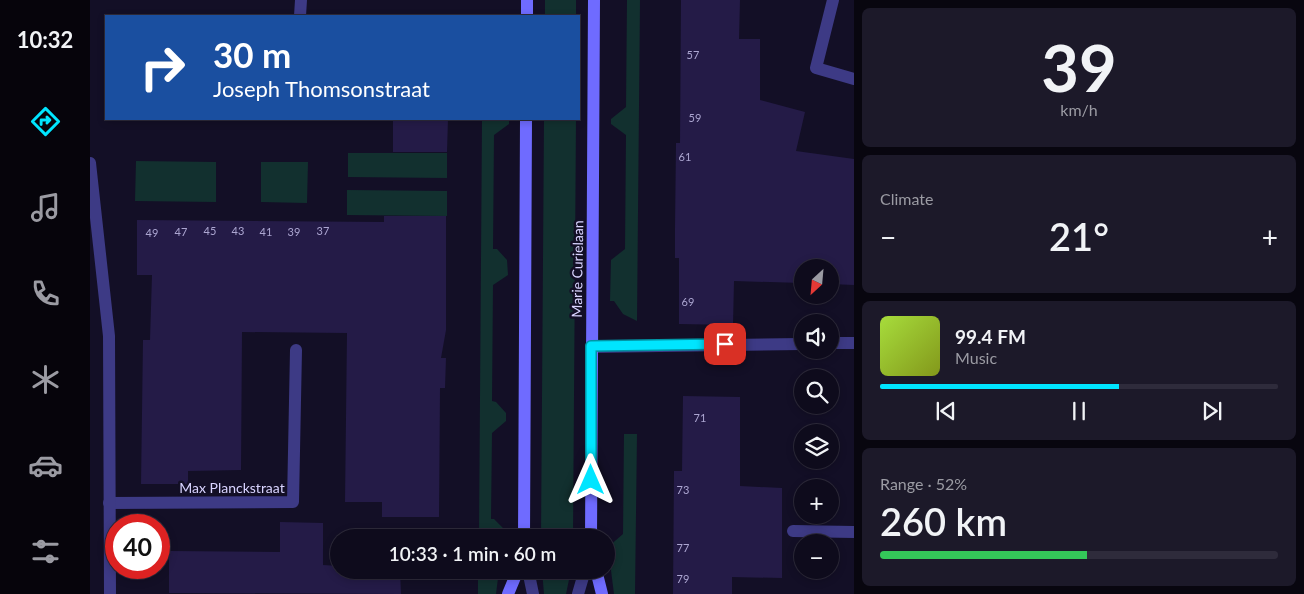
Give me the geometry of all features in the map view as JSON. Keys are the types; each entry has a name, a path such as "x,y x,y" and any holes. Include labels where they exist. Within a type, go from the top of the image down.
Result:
{"street":[{"path":"300,0 300,15"},
{"path":"527,0 527,15"},
{"name":"Marie Curielaan","path":"591,529 594,0"},
{"path":"832,0 816,68 854,79"},
{"path":"524,529 526,120"},
{"path":"90,163 109,336 110,594"},
{"path":"839,343 854,343"},
{"path":"591,346 794,344"},
{"name":"Max Planckstraat","path":"110,503 293,502 296,350"},
{"path":"793,531 854,532"},
{"path":"508,594 514,579"},
{"path":"530,579 533,594"},
{"path":"578,594 582,579"},
{"path":"598,579 602,594"}],"green space":[{"path":"545,0 576,0 576,15 545,15"},
{"path":"627,0 640,0 637,321 623,314 614,301 610,301 611,260 625,249 626,135 611,124 611,119 626,107"},
{"path":"482,120 509,120 509,124 494,135 493,249 497,249 507,260 508,275 493,285 492,401 496,402 506,413 506,421 492,433 491,519 494,519 504,529 479,529"},
{"path":"544,120 576,120 573,529 541,529"},
{"path":"348,153 447,153 447,178 348,177"},
{"path":"136,161 216,162 216,202 135,201"},
{"path":"261,162 308,162 307,203 261,202"},
{"path":"347,190 447,191 447,216 347,215"},
{"path":"624,434 637,434 635,594 614,594 612,579 615,579 615,541 623,534"},
{"path":"478,579 498,579 496,594 478,594"},
{"path":"543,579 569,579 566,594 544,594"}],"building":[{"path":"681,0 740,0 739,39 760,39 760,100 805,112 796,151 854,159 854,285 839,284 839,259 794,259 794,283 734,281 733,325 679,324 679,258 675,258 675,228 676,143 680,143"},
{"path":"393,120 448,120 447,152 393,152"},
{"path":"384,216 446,216 446,330 441,358 446,358 445,388 440,388 439,517 382,517 382,502 345,502 347,333 242,332 241,470 188,471 188,484 141,484 143,340 150,340 152,275 137,275 137,220 384,222"},
{"path":"683,396 740,397 740,486 782,488 782,578 732,577 732,594 673,594 674,471 682,471"},
{"path":"280,522 323,523 323,565 330,565 330,579 400,579 401,594 169,593 170,551 280,552"}],"route":[{"path":"591,480 591,346 725,344"}]}
